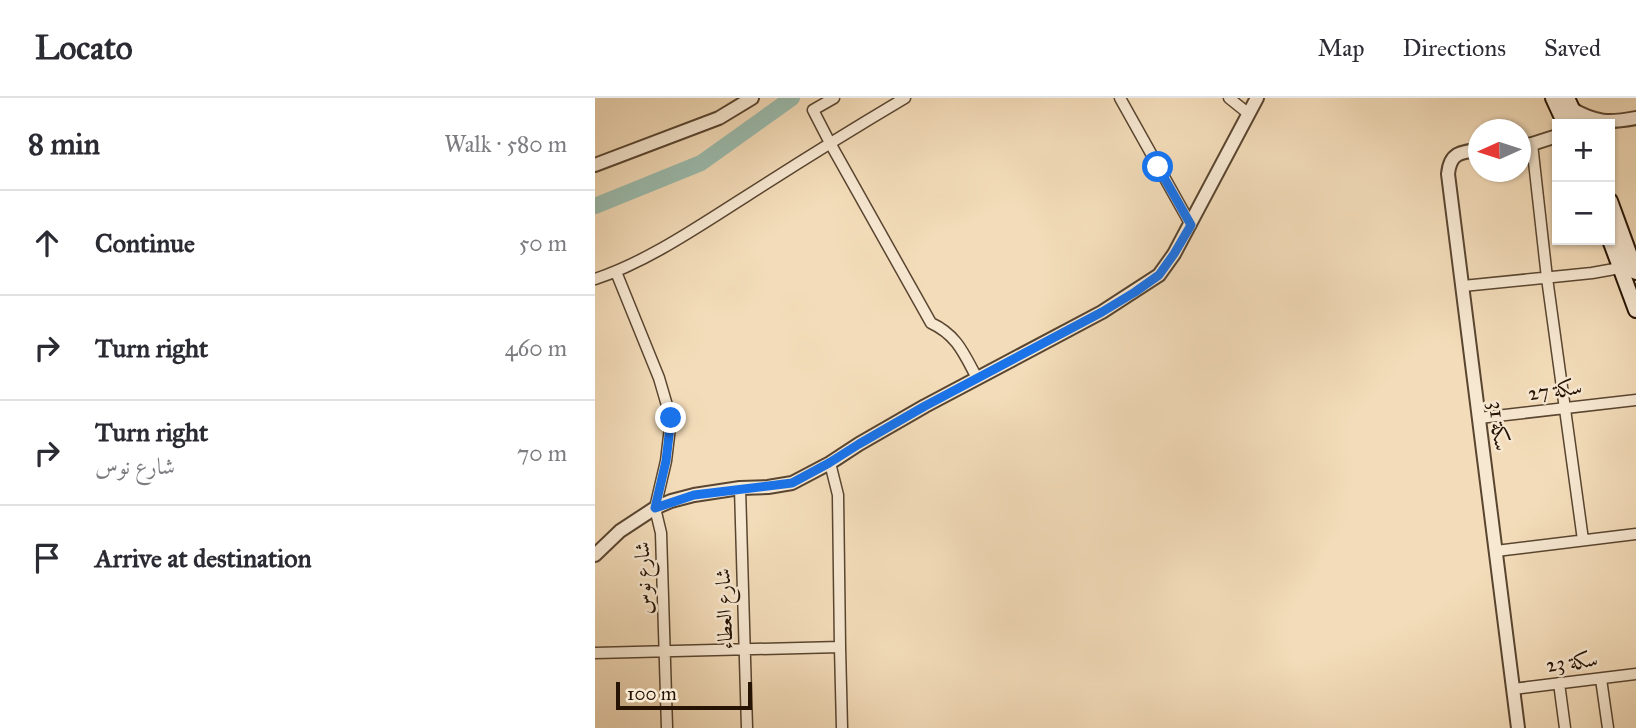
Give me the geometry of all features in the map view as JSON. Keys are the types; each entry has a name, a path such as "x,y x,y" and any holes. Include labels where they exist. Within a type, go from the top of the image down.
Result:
{"main road":[{"path":"1563,104 1575,119"},
{"path":"1615,216 1631,266 1636,310"},
{"path":"1614,245 1631,266"}],"street":[{"path":"835,98 813,110 931,323 944,329 956,341 977,378"},
{"path":"595,279 616,272 691,231 905,98"},
{"path":"1120,98 1191,225"},
{"path":"1229,98 1248,114"},
{"path":"595,555 620,531 655,508 694,495 792,483 880,431 1102,312 1159,275 1191,225 1257,98"},
{"path":"595,165 719,118 745,100"},
{"path":"1563,104 1591,119"},
{"path":"1615,122 1636,118"},
{"path":"1531,144 1552,137"},
{"name":"سكة 31","path":"1468,152 1458,153 1452,159 1448,174 1518,728"},
{"path":"1531,177 1583,540"},
{"path":"1463,286 1592,273 1631,266"},
{"name":"شارع نوس","path":"616,272 659,378 671,418 666,461 655,508 661,533 667,728"},
{"name":"سكة 27","path":"1479,418 1636,400"},
{"path":"829,463 838,495 842,728"},
{"name":"شارع العطاء","path":"740,488 747,728"},
{"path":"1496,551 1636,534"},
{"path":"595,653 840,647"},
{"name":"سكة 23","path":"1513,689 1636,674"},
{"path":"1601,679 1608,728"},
{"path":"1559,683 1565,728"}],"waterway":[{"path":"595,206 701,163 792,98"}],"route":[{"path":"671,418 666,461 655,508 694,495 792,483 925,406 1102,312 1159,275 1191,225 1158,167"}]}
